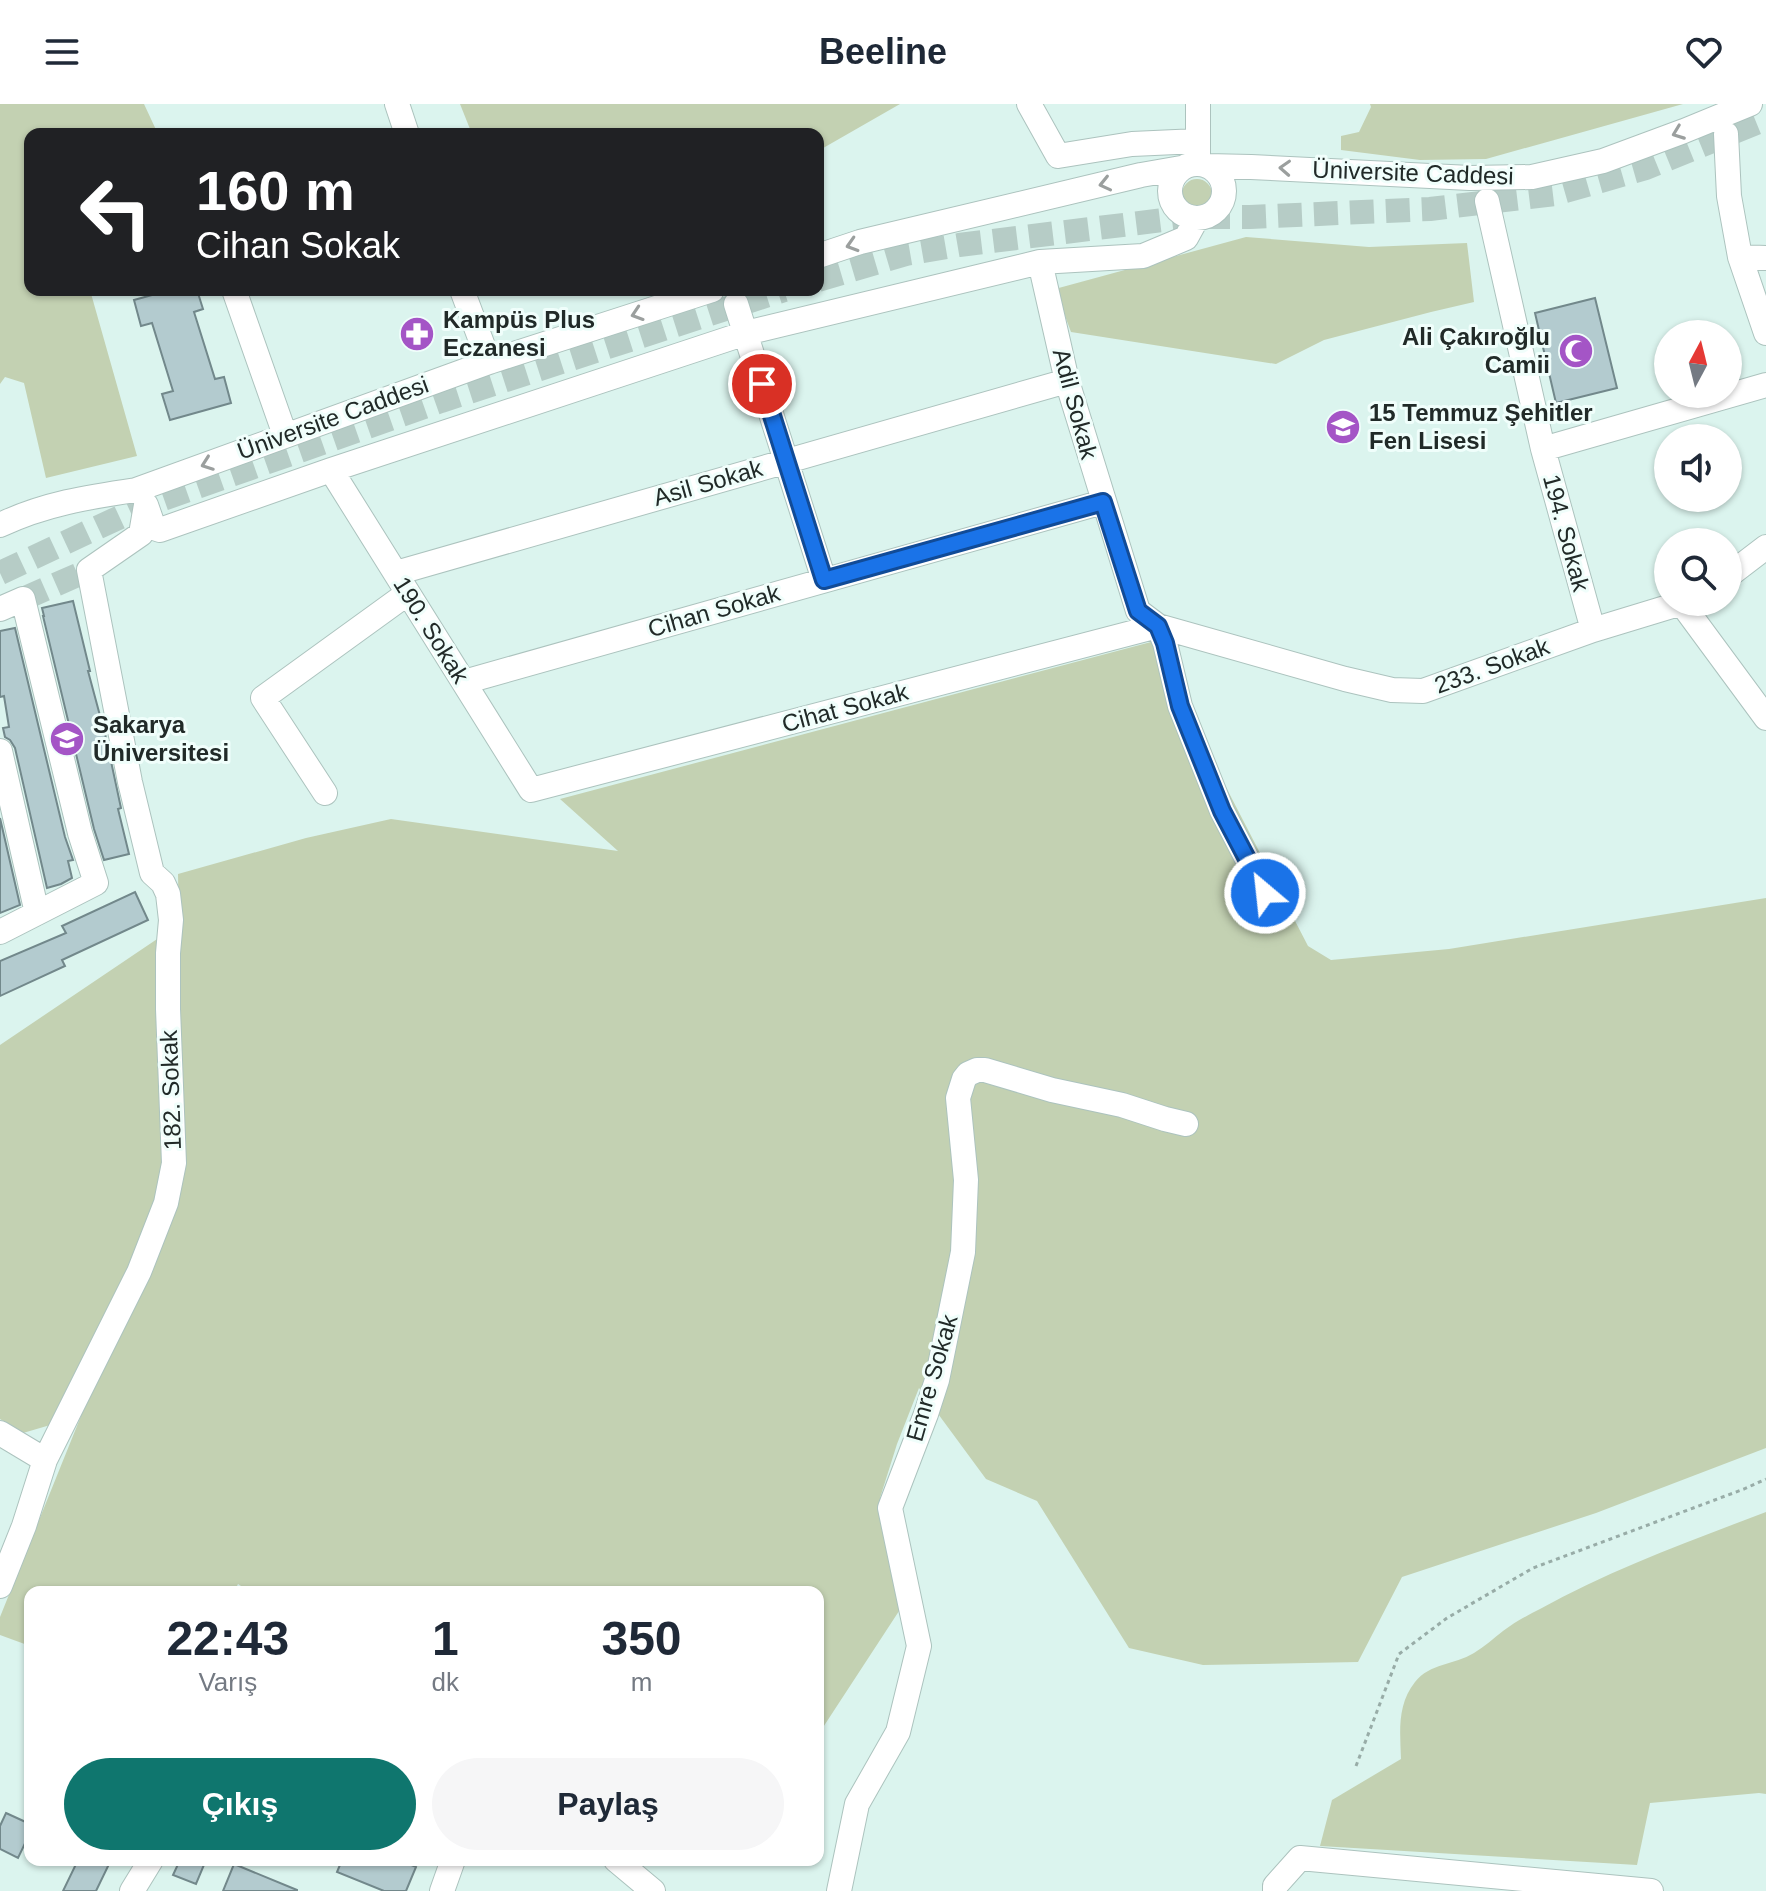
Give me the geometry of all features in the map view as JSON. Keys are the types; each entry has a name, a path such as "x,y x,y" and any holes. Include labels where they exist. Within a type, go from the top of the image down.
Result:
{"street":[{"path":"397,104 405,128"},
{"path":"1029,104 1058,156 1132,144 1196,160 1215,171 1221,178 1224,196 1214,212 1197,218 1181,213 1170,199 1171,182 1196,160 1198,104"},
{"name":"Üniversite Caddesi","path":"824,254 890,235 1196,160 1251,167 1470,178 1532,177 1603,161 1750,104"},
{"path":"1726,134 1729,196 1740,257 1766,333"},
{"name":"194. Sokak","path":"1487,201 1543,449 1593,630"},
{"path":"331,470 746,333 1040,262 1143,256 1186,238 1197,218"},
{"path":"1740,257 1766,258"},
{"name":"Adil Sokak","path":"1040,262 1067,381 1138,611 1158,626 1180,706 1201,759 1222,811 1265,893"},
{"path":"236,296 285,435"},
{"path":"464,296 489,362"},
{"name":"Üniversite Caddesi","path":"0,525 27,512 83,498 136,490 489,362 693,296"},
{"path":"736,304 824,580"},
{"name":"Asil Sokak","path":"325,793 263,698 402,583 786,461 1067,381"},
{"path":"1543,449 1766,385"},
{"name":"182. Sokak","path":"0,1586 24,1526 45,1460 144,1262 166,1203 174,1163 168,1065 171,920 168,894 163,883 152,873 130,782 89,570 141,534 146,505 154,528 160,530 331,470"},
{"name":"190. Sokak","path":"331,470 531,790"},
{"name":"Cihan Sokak","path":"464,682 1103,502"},
{"path":"1742,565 1766,547"},
{"path":"0,609 23,599 80,833 96,883 0,932"},
{"name":"233. Sokak","path":"1158,626 1345,679 1392,690 1423,691 1593,630 1654,612"},
{"path":"1692,616 1766,718"},
{"name":"Cihat Sokak","path":"531,790 1158,626"},
{"path":"0,751 37,913"},
{"name":"Emre Sokak","path":"839,1891 857,1804 898,1732 919,1646 890,1508 937,1380 963,1252 966,1180 958,1098 964,1079 977,1070 985,1070 1186,1124"},
{"path":"0,1433 45,1460"},
{"path":"1275,1891 1275,1886 1300,1858 1651,1891"},
{"path":"132,1891 147,1866"},
{"path":"442,1891 451,1866"},
{"path":"623,1866 653,1891"}],"path":[{"path":"1356,1766 1399,1654 1447,1618 1533,1568 1766,1479"}],"green space":[{"path":"0,104 144,104 155,128 24,128 24,296 92,296 137,456 46,478 24,383 5,377 0,384"},
{"path":"460,104 900,104 824,148 824,128 470,128"},
{"path":"1370,104 1683,104 1486,159 1420,160 1341,150 1341,136 1359,132"},
{"path":"1197,179 1207,184 1212,194 1207,204 1197,209 1187,204 1182,194 1187,184"},
{"path":"1246,237 1369,247 1467,243 1474,302 1324,340 1276,364 1071,332 1055,289"},
{"path":"1151,642 1308,946 1331,960 1449,949 1766,898 1766,1448 1596,1513 1402,1577 1358,1662 1203,1665 1129,1648 1037,1501 986,1479 919,1388 880,1498 901,1608 824,1726 824,1586 24,1586 24,1644 0,1635 0,1617 81,1416 23,1433 0,1419 0,1045 169,931 179,935 178,874 306,838 391,819 618,851 560,799"},
{"path":"1766,1512 1766,1794 1650,1803 1637,1865 1320,1846 1332,1800 1401,1759 1402,1709 1409,1691 1421,1676 1474,1653 1522,1619 1595,1581"}],"building":[{"path":"148,296 199,296 203,309 194,312 215,379 224,377 231,403 170,420 162,394 173,391 152,323 141,326 134,300"},
{"name":"Ali Çakıroğlu Camii","path":"1595,298 1617,388 1556,403 1535,313"},
{"path":"73,601 106,738 129,854 104,860 42,608"},
{"path":"15,628 73,860 68,861 72,878 47,888 15,748 5,737 3,728 9,727 4,696 0,697 0,631"},
{"path":"0,818 20,905 0,913"},
{"path":"135,892 148,920 62,960 65,966 0,996 0,961 66,933 62,926"},
{"path":"6,1813 24,1821 24,1846 18,1858 0,1849 0,1826"},
{"path":"75,1866 108,1866 96,1891 63,1891"},
{"path":"177,1866 204,1866 196,1884 173,1875"},
{"path":"233,1866 297,1890 297,1891 223,1891"},
{"path":"340,1866 416,1867 406,1891 384,1891 337,1872"}],"tunnel":[{"path":"1206,217 1430,209 1555,194 1646,168 1766,119"},
{"path":"824,278 906,254 959,245 1188,217"},
{"path":"0,573 146,505 441,401 765,296"},
{"path":"23,599 89,570"}],"place":[{"name":"Kampüs Plus Eczanesi","path":"417,334"},
{"name":"Ali Çakıroğlu Camii","path":"1576,351"},
{"name":"15 Temmuz Şehitler Fen Lisesi","path":"1343,427"},
{"name":"Sakarya Üniversitesi","path":"67,739"}],"route":[{"path":"762,384 824,580 1103,502 1138,611 1158,626 1180,706 1222,811 1265,893"}]}
